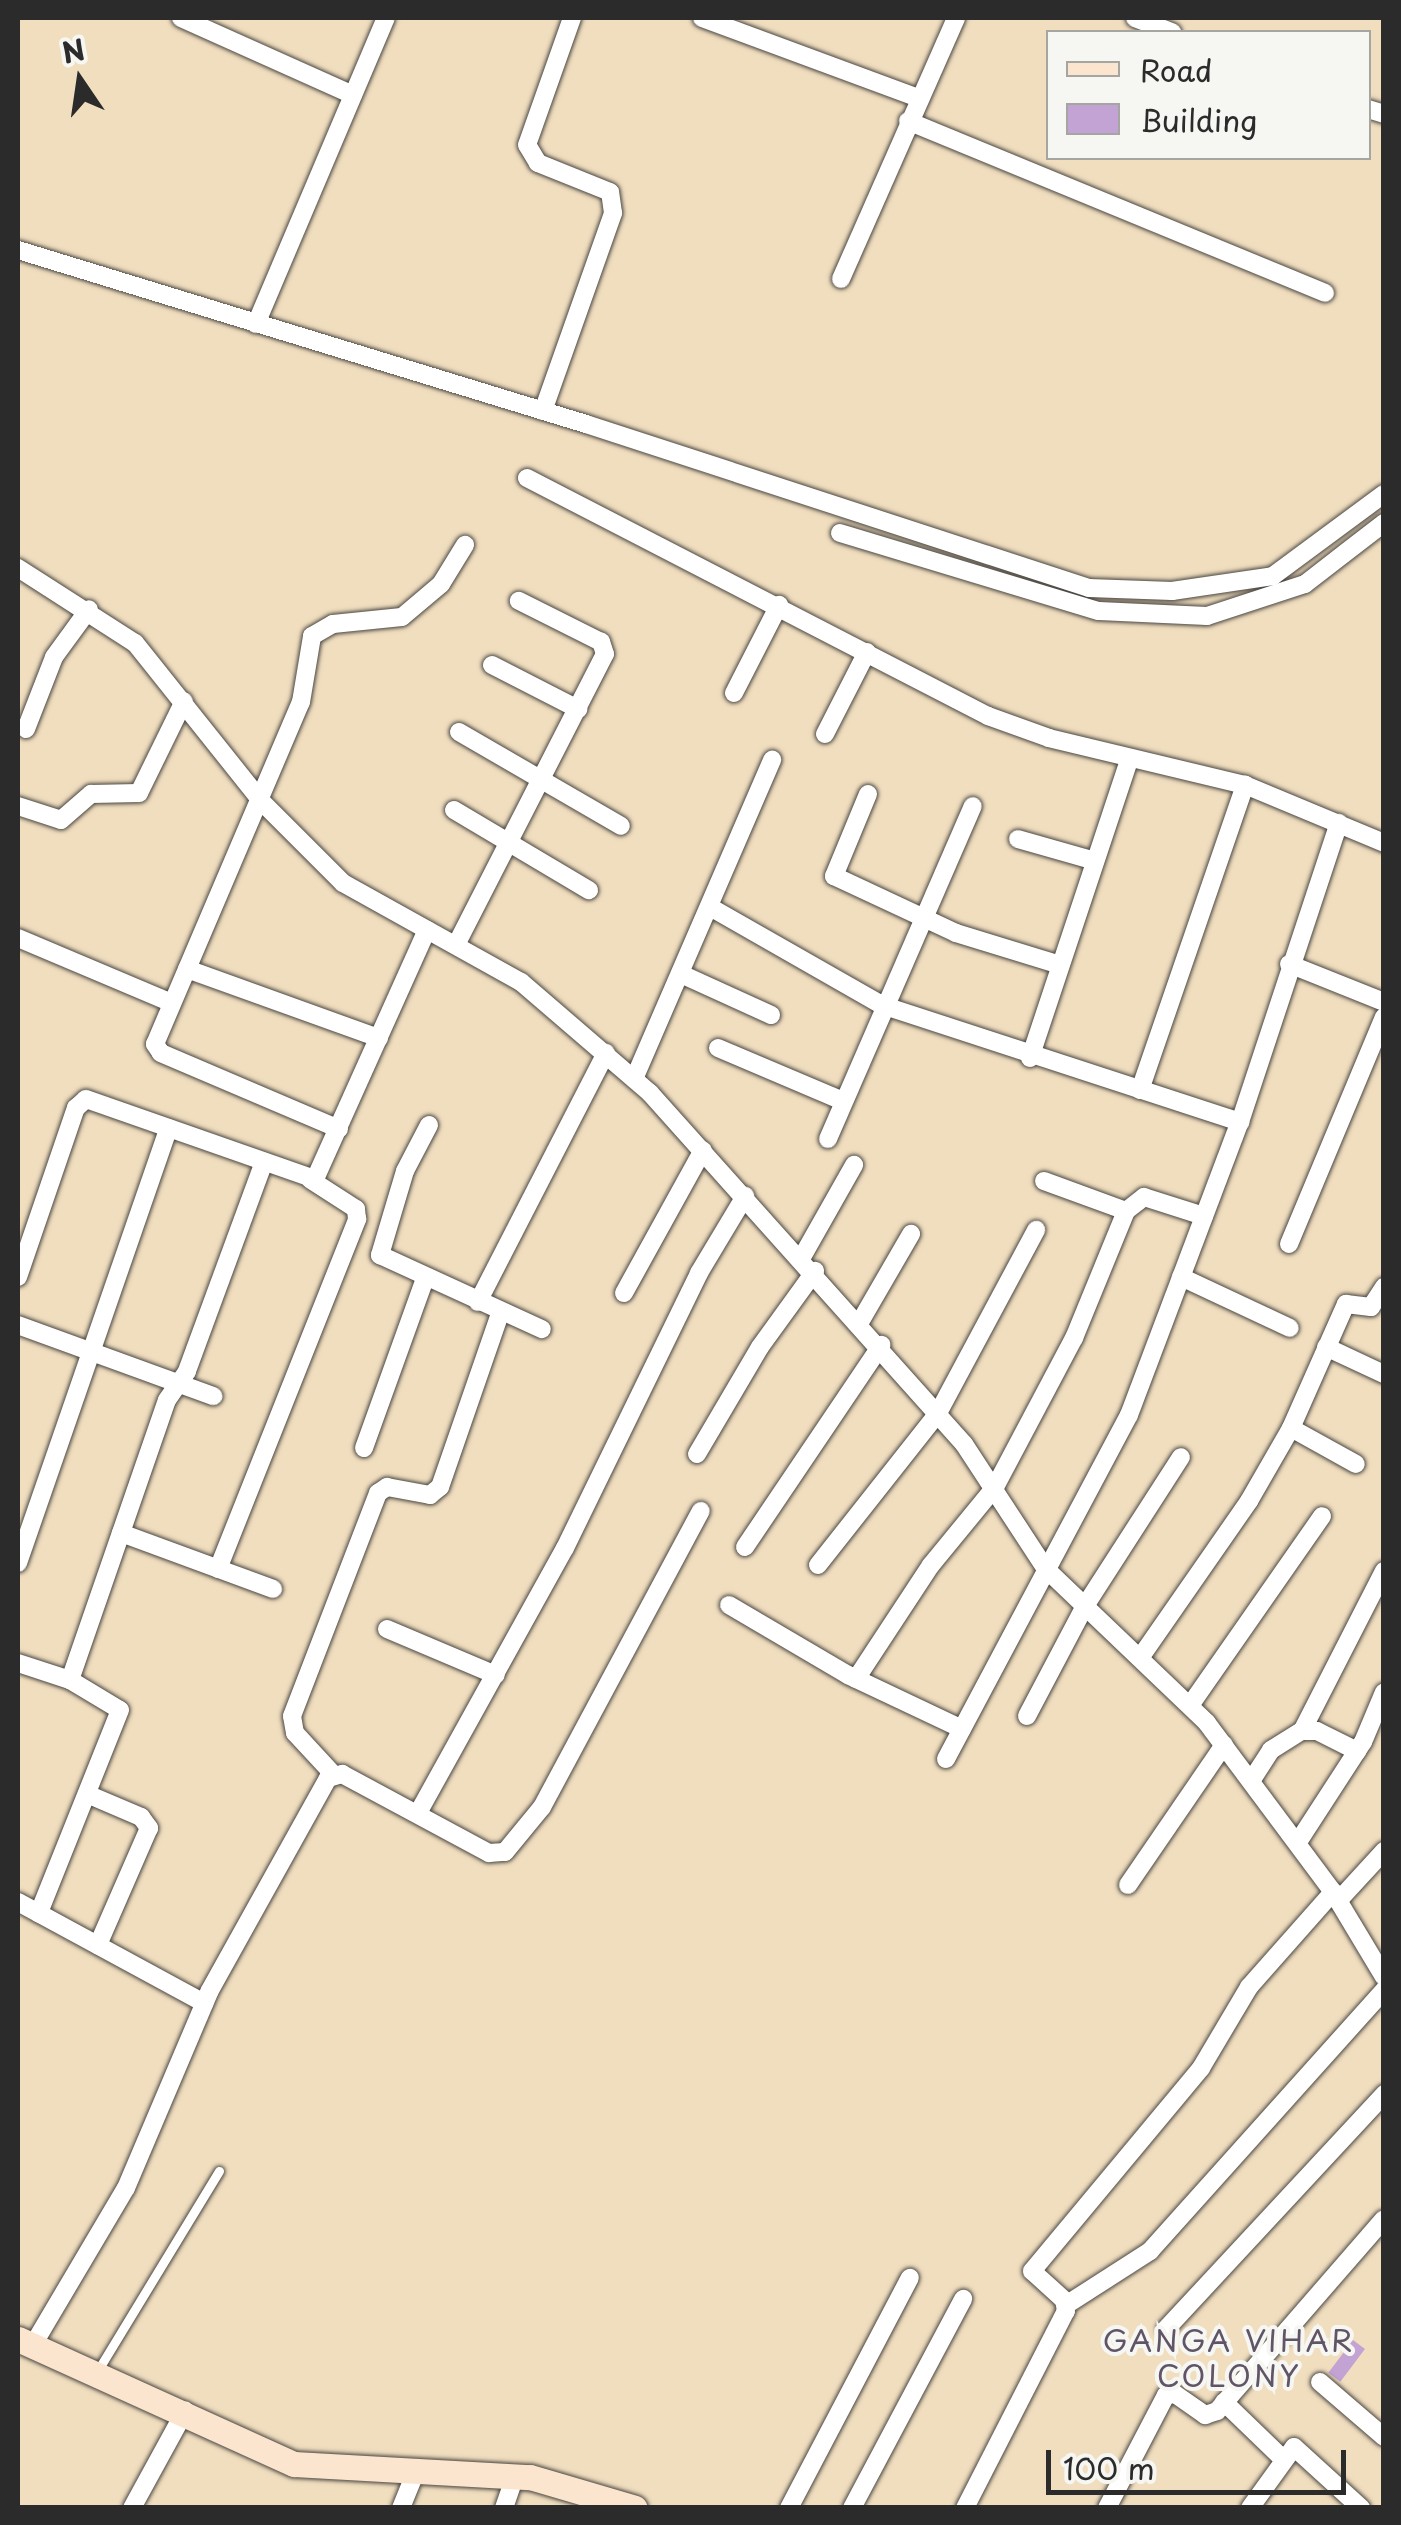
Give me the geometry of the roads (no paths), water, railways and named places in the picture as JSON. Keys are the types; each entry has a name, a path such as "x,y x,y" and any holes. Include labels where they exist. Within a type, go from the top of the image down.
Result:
{"street":[{"path":"181,18 353,95"},
{"path":"256,324 386,18"},
{"path":"543,411 613,213 610,192 538,163 527,145 572,18"},
{"path":"702,18 918,98"},
{"path":"842,279 956,18"},
{"path":"1135,18 1167,30"},
{"path":"908,121 1325,294"},
{"path":"18,250 543,411 1089,588 1172,591 1274,576 1384,494"},
{"path":"526,478 779,604 988,716 1130,758 1245,785 1384,843"},
{"path":"840,533 1099,611 1207,616 1304,584 1384,523"},
{"path":"339,1128 157,1050 172,1003 261,802 306,686 312,636 333,624 402,617 441,584 465,545"},
{"path":"18,568 88,608 135,643 261,802 343,883 521,982 634,1079 881,1345 995,1487 1045,1568 1191,1704 1336,1896 1383,1978 1150,2250 1066,2305 965,2508"},
{"path":"456,945 578,709 605,646 519,601"},
{"path":"734,693 779,604"},
{"path":"26,729 54,657 88,608"},
{"path":"825,734 867,652"},
{"path":"492,665 578,709"},
{"path":"18,806 62,820 92,794 139,794 184,701"},
{"path":"459,732 542,776 622,826"},
{"path":"1030,1058 1130,758"},
{"path":"634,1079 772,760"},
{"path":"1140,1090 1245,785"},
{"path":"868,794 834,876 922,917 1060,965"},
{"path":"828,1139 882,1005 973,806"},
{"path":"454,810 589,890"},
{"path":"946,1758 1129,1415 1240,1122 1339,822"},
{"path":"1018,839 1095,861"},
{"path":"710,907 882,1005 1030,1058 1240,1122"},
{"path":"310,1180 339,1128 427,930"},
{"path":"18,938 172,1003"},
{"path":"1289,964 1384,1002"},
{"path":"187,969 378,1038"},
{"path":"681,974 771,1015"},
{"path":"1289,1244 1384,1017"},
{"path":"718,1048 843,1101"},
{"path":"478,1302 606,1054"},
{"path":"18,1277 80,1102 92,1100 264,1162 310,1180 356,1209 356,1219 218,1569"},
{"path":"429,1125 379,1251 425,1278 542,1329"},
{"path":"18,1563 169,1128"},
{"path":"624,1293 702,1150"},
{"path":"70,1680 121,1533 264,1162"},
{"path":"697,1454 809,1264 854,1164"},
{"path":"1044,1181 1126,1211"},
{"path":"418,1813 496,1675 744,1196"},
{"path":"856,1679 932,1566 995,1487 1074,1338 1126,1211 1144,1197 1204,1216"},
{"path":"818,1565 938,1413 1036,1230"},
{"path":"860,1322 911,1234"},
{"path":"1181,1277 1290,1328"},
{"path":"364,1448 425,1278"},
{"path":"1142,1655 1291,1428 1346,1304 1374,1306 1384,1286"},
{"path":"501,1312 440,1487 430,1495 387,1486 378,1492 292,1716 295,1733 334,1774 418,1813 490,1854 512,1846 542,1807 609,1691 701,1511"},
{"path":"18,1325 213,1396"},
{"path":"745,1547 881,1345"},
{"path":"1326,1347 1384,1374"},
{"path":"1291,1428 1356,1464"},
{"path":"1027,1716 1085,1606 1181,1457"},
{"path":"1191,1704 1322,1516"},
{"path":"121,1533 272,1590"},
{"path":"1251,1781 1271,1750 1302,1731 1384,1571"},
{"path":"729,1605 856,1679 962,1728"},
{"path":"387,1629 496,1675"},
{"path":"18,1662 70,1680 119,1708 39,1913"},
{"path":"1298,1842 1357,1751 1383,1695"},
{"path":"1302,1731 1317,1731 1357,1751"},
{"path":"1128,1886 1224,1745"},
{"path":"334,1774 204,2003 126,2188 25,2342 98,2370 294,2464 515,2476 560,2482 635,2508"},
{"path":"87,1794 140,1817 149,1828 98,1945"},
{"path":"1066,2305 1032,2271 1202,2068 1249,1987 1384,1850"},
{"path":"18,1902 204,2003"},
{"path":"1166,2329 1384,2094"},
{"path":"1107,2508 1166,2395 1175,2394 1205,2415 1224,2402 1384,2219"},
{"path":"789,2508 910,2278"},
{"path":"852,2508 963,2299"},
{"path":"1320,2382 1384,2438"},
{"path":"1224,2402 1282,2458"},
{"path":"132,2508 185,2411"},
{"path":"1250,2508 1282,2458 1301,2448 1361,2508"},
{"path":"402,2508 415,2473"},
{"path":"504,2508 515,2476"}],"lane":[{"path":"98,2370 219,2172"}],"district":[{"name":"GANGA VIHAR COLONY","path":"1229,2357"}]}
